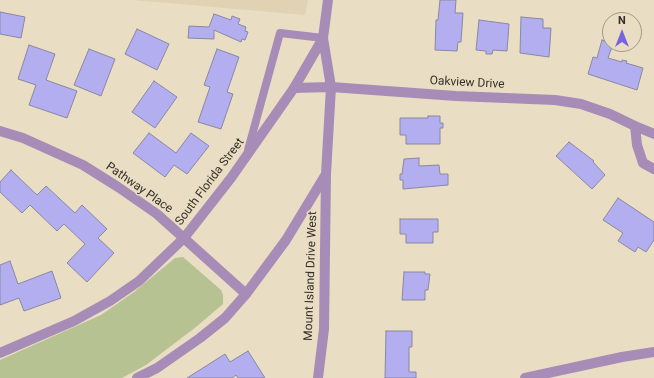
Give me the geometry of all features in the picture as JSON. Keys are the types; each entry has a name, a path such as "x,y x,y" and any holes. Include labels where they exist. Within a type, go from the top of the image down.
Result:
{"street":[{"name":"South Florida Street","path":"137,378 157,368 200,338 225,318 246,294 286,240 326,174 331,87 323,38 328,0"},
{"name":"South Florida Street","path":"0,353 74,321 110,301 139,281 184,238 212,204 294,88 323,38"},
{"name":"Oakview Drive","path":"294,88 331,87 456,96 555,100 581,104 610,114 654,134"},
{"path":"635,126 637,145 643,163 654,169"},
{"name":"Pathway Place","path":"0,131 23,138 83,165 118,186 157,214 246,294"},
{"name":"Mount Island Drive West","path":"318,378 324,329 326,174"},
{"path":"525,378 622,357 654,352"}],"lane":[{"path":"247,155 280,33 323,38"}],"shaded area":[{"path":"133,0 308,0 305,15"}],"green space":[{"path":"183,257 221,290 223,295 223,304 196,327 146,365 122,378 0,378 0,360 101,315 134,292 175,258"}],"building":[{"path":"440,0 456,0 455,13 463,13 461,42 458,42 457,51 435,50 436,20 438,20"},
{"path":"0,12 25,17 21,38 0,34"},
{"path":"214,14 231,20 232,16 240,19 238,24 246,27 245,31 248,32 245,40 242,39 241,42 214,30 214,39 188,38 189,26 209,27"},
{"path":"521,17 543,19 543,28 551,28 549,57 520,53"},
{"path":"479,20 509,24 507,51 493,50 492,54 486,54 486,51 476,50"},
{"path":"137,29 169,44 157,70 125,54"},
{"path":"602,40 602,52 610,52 608,58 622,62 622,60 627,61 626,63 643,68 637,90 588,74 593,57 597,58"},
{"path":"29,45 55,54 46,80 77,91 67,118 29,105 36,85 18,79"},
{"path":"89,49 115,59 101,96 74,85"},
{"path":"217,49 239,57 227,92 233,94 221,129 198,122 210,87 204,85"},
{"path":"154,81 177,97 155,128 132,112"},
{"path":"428,116 440,116 440,123 443,123 443,128 440,128 440,144 406,144 406,135 400,135 400,118 428,118"},
{"path":"149,133 176,153 191,133 209,146 187,174 174,165 165,177 133,153"},
{"path":"569,142 594,161 593,162 605,175 592,189 556,156"},
{"path":"419,158 419,166 439,165 440,174 448,174 448,185 403,189 403,180 400,180 400,174 402,174 404,159"},
{"path":"11,170 37,195 46,186 75,213 82,205 107,229 98,238 114,253 87,282 67,263 85,244 64,224 57,231 30,205 22,213 0,192 0,182"},
{"path":"618,198 654,222 654,240 646,252 638,247 635,252 618,241 623,233 603,220"},
{"path":"400,219 438,219 438,232 433,232 433,243 406,243 406,234 400,234"},
{"path":"10,261 18,284 52,271 61,298 24,311 19,298 0,305 0,265"},
{"path":"404,272 425,272 425,274 430,274 428,290 425,290 425,300 402,300"},
{"path":"386,331 412,331 412,347 409,347 409,372 416,372 416,378 385,378"},
{"path":"248,351 265,378 238,378 236,375 232,378 187,378 225,354 230,362"}]}
